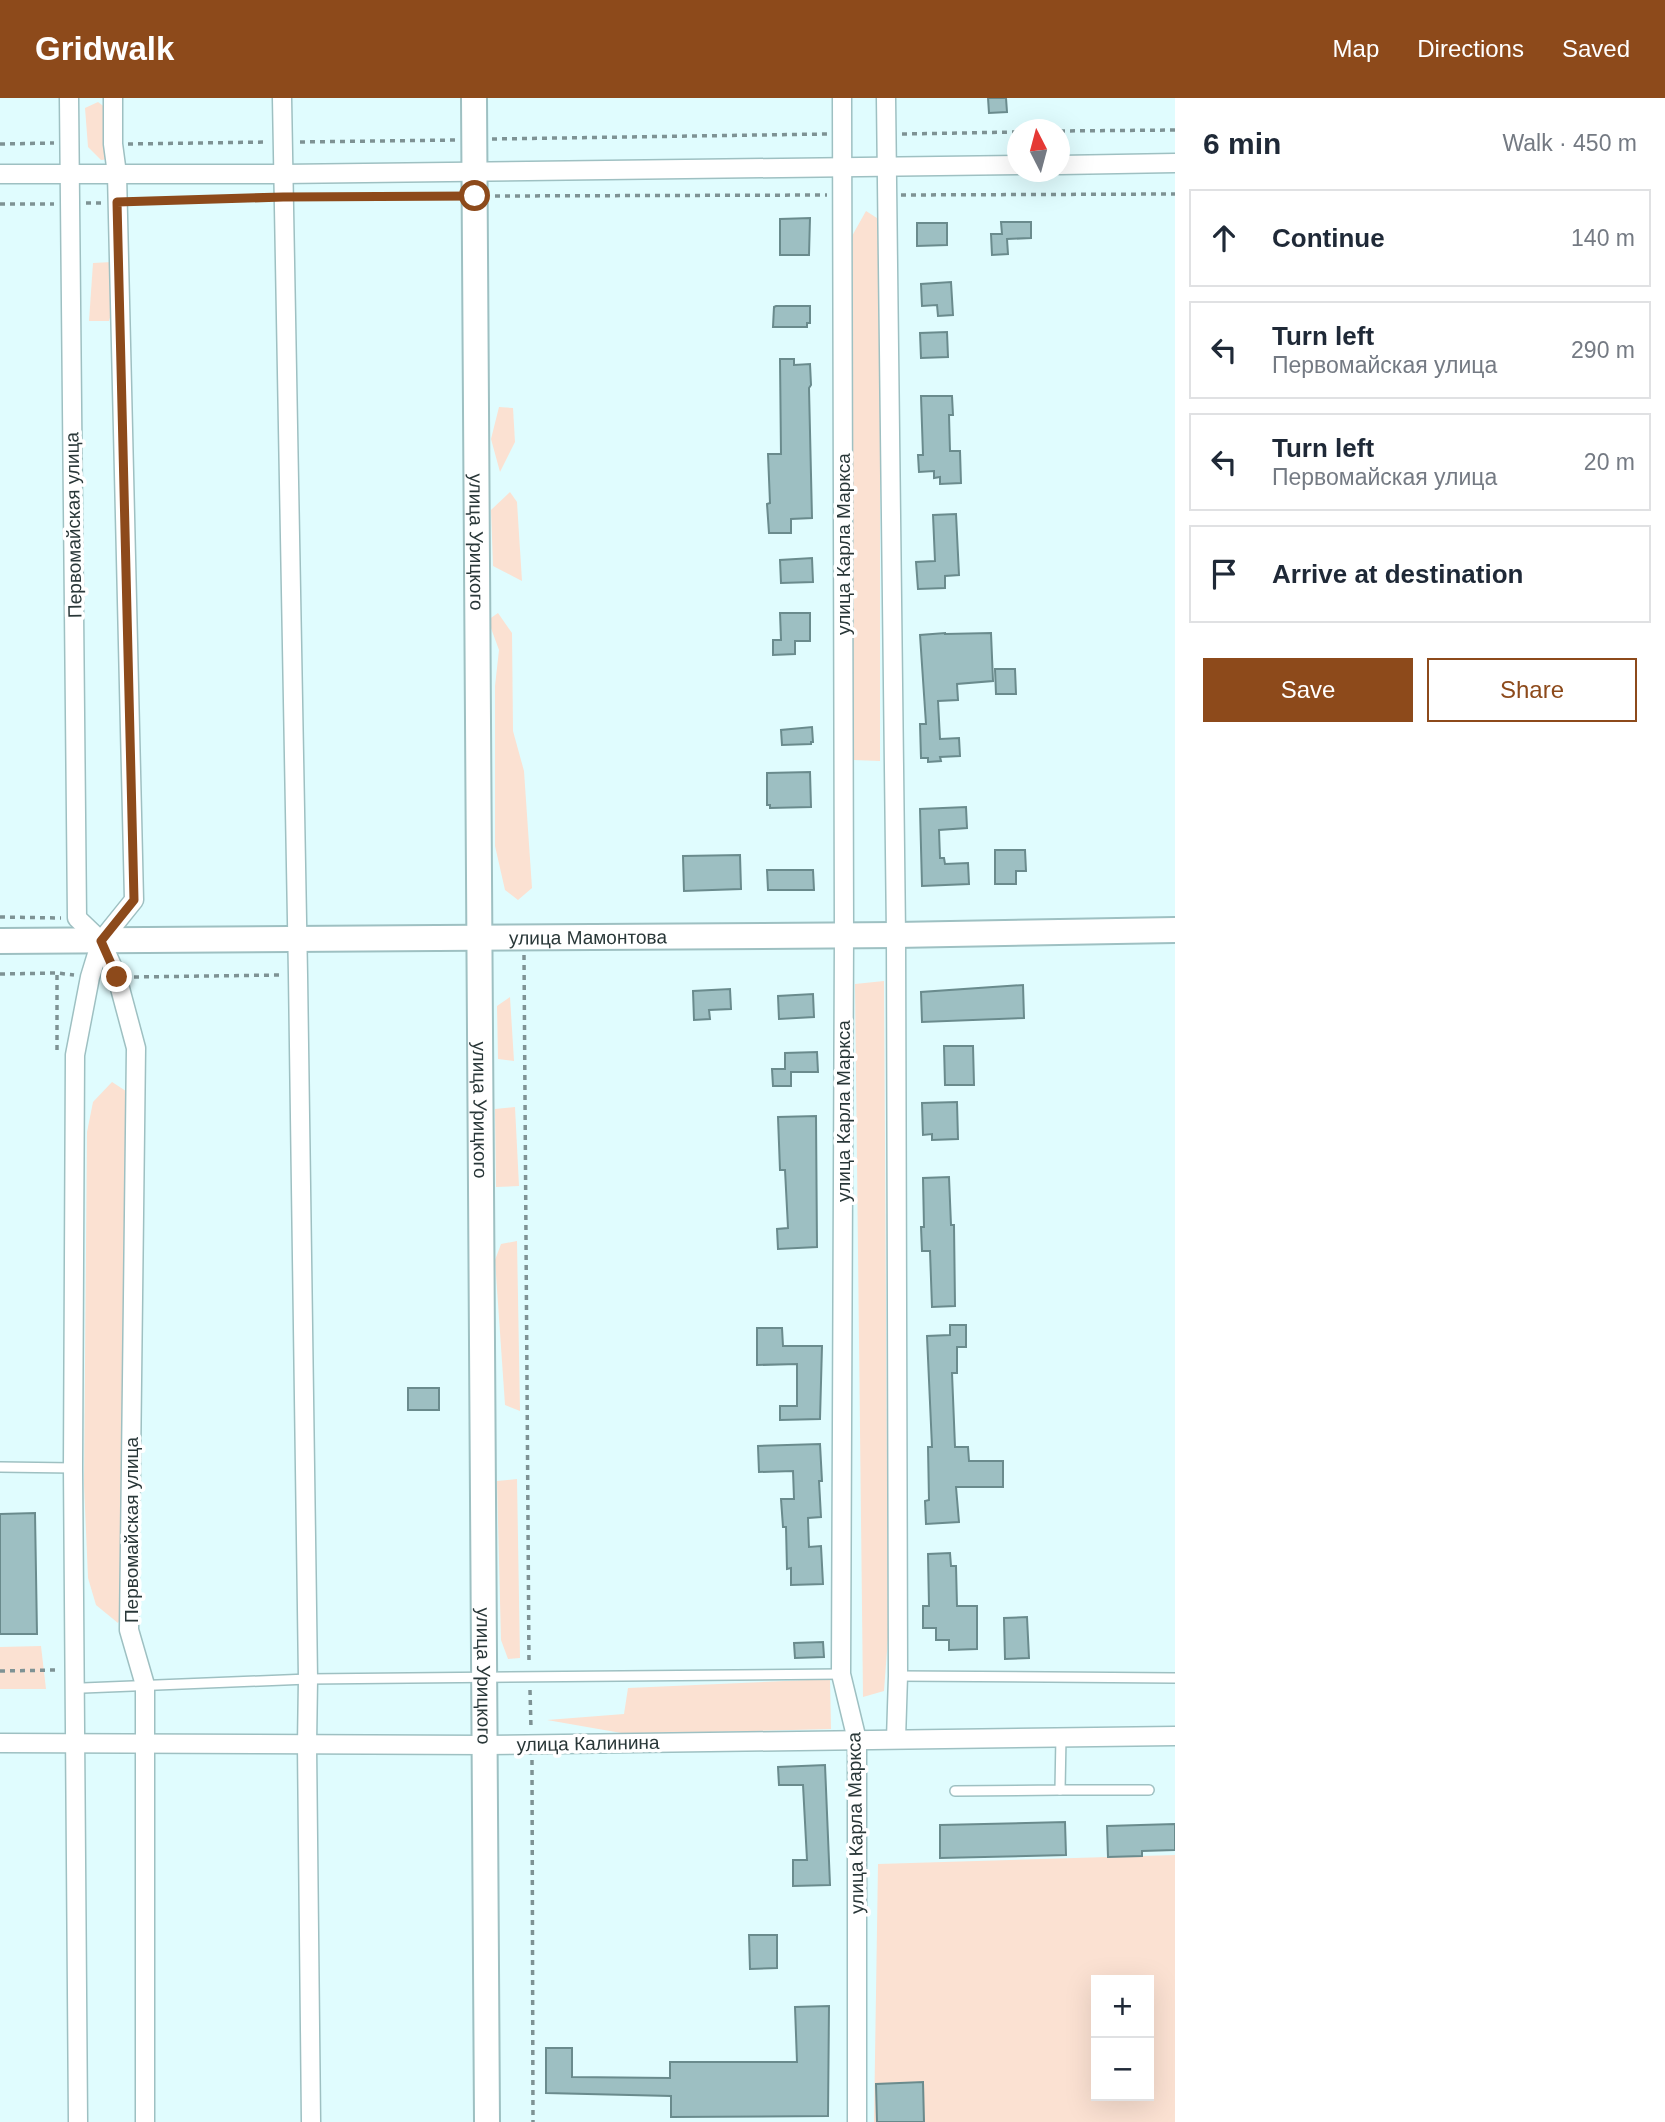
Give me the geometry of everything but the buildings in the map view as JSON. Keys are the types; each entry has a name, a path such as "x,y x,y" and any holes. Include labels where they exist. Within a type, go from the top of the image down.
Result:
{"street":[{"name":"Первомайская улица","path":"69,98 77,918 101,941 117,977 136,1048 129,1630 145,1685 145,2122"},
{"path":"78,2122 73,1468 75,1055 90,977 101,941 134,900 113,98"},
{"path":"282,98 308,1679 311,2122"},
{"name":"улица Урицкого","path":"474,98 487,2122"},
{"name":"улица Карла Маркса","path":"842,98 844,935 841,1674 857,1740 857,2122"},
{"path":"886,98 896,935 896,1739"},
{"path":"1070,165 1175,163"},
{"path":"0,174 282,174 475,184 842,167 1007,165"},
{"name":"улица Мамонтова","path":"0,941 896,935 1175,930"},
{"name":"улица Калинина","path":"0,1743 485,1745 1175,1736"}],"lane":[{"path":"0,1467 73,1468"},
{"path":"83,1688 308,1679 841,1674"},
{"path":"898,1676 1175,1678"},
{"path":"1060,1790 1061,1737"},
{"path":"955,1791 1149,1790"}],"path":[{"path":"1070,131 1175,130"},
{"path":"886,134 1007,132"},
{"path":"137,144 842,134"},
{"path":"0,144 70,143"},
{"path":"0,204 283,197 475,184 842,195"},
{"path":"886,195 1175,194"},
{"path":"0,917 77,918"},
{"path":"524,937 533,2122"},
{"path":"0,974 57,973"},
{"path":"0,1671 58,1670"}],"shaded area":[{"path":"98,102 114,114 123,141 117,158 101,160 88,147 85,108"},
{"path":"866,211 880,220 880,761 853,760 846,553 853,462 852,236"},
{"path":"112,262 118,289 109,321 89,321 93,263"},
{"path":"499,407 513,408 515,442 500,472 491,439"},
{"path":"510,492 517,502 522,581 493,566 491,510"},
{"path":"498,613 512,633 513,731 524,771 532,888 518,900 505,890 495,846 495,686 499,650 488,620"},
{"path":"884,981 888,1638 884,1691 863,1697 855,984"},
{"path":"510,997 514,1061 498,1059 497,1006"},
{"path":"112,1082 129,1093 129,1602 118,1623 96,1605 88,1578 84,1484 87,1132 93,1102"},
{"path":"515,1107 519,1186 496,1187 495,1109"},
{"path":"517,1241 520,1411 505,1405 495,1260 501,1244"},
{"path":"517,1479 520,1658 508,1659 501,1640 497,1481"},
{"path":"41,1646 46,1689 0,1689 0,1647"},
{"path":"830,1679 831,1729 627,1734 547,1720 624,1714 628,1688"},
{"path":"1175,1855 1175,2122 874,2122 878,1864"}],"route":[{"path":"117,977 101,941 134,900 117,202 283,197 475,196"}]}
